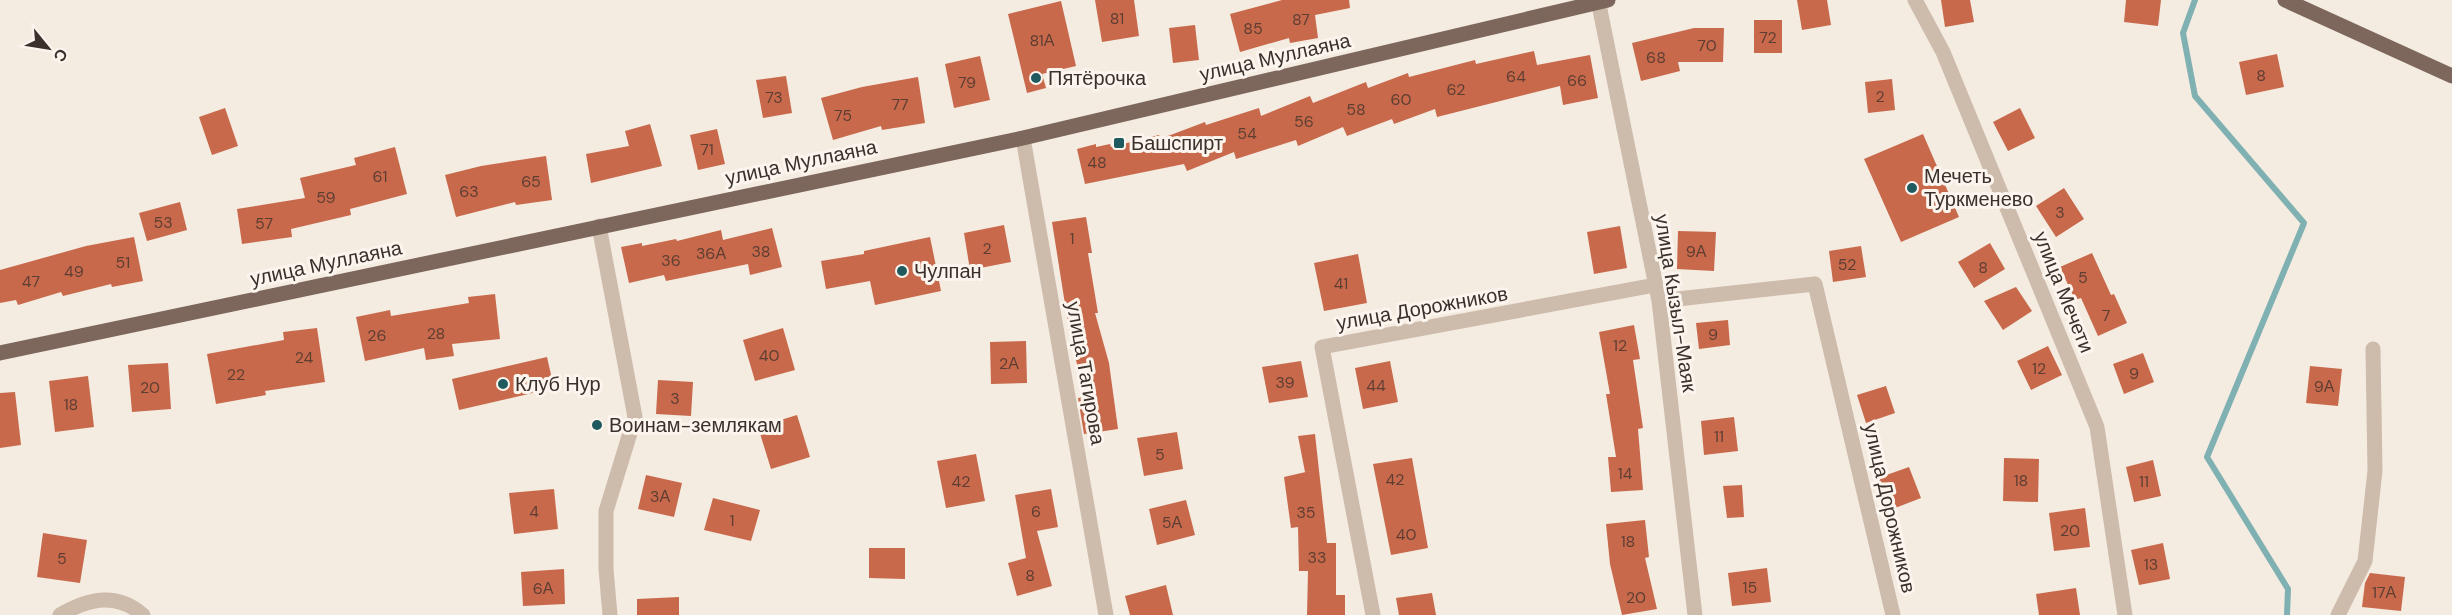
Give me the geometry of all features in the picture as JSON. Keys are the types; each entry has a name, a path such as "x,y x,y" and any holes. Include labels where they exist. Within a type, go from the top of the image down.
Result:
{"main road":[{"path":"2285,0 2452,76"},
{"name":"улица Муллаяна","path":"0,353 1023,138 1602,1"}],"street":[{"name":"улица Мечети","path":"1915,0 1943,52 2097,427 2125,615"},
{"name":"улица Кызыл-Маяк","path":"1602,1 1659,301 1695,615"},
{"name":"улица Тагирова","path":"1023,138 1106,615"},
{"path":"599,226 635,417 606,511 606,569 610,615"},
{"name":"улица Дорожников","path":"1659,301 1815,284 1893,615"},
{"name":"улица Дорожников","path":"1373,615 1322,347 1655,285"},
{"path":"2338,615 2365,561 2375,471 2373,350"},
{"path":"60,615 74,607 107,597 127,602 143,615"}],"building":[{"path":"1095,0 1134,0 1139,36 1102,42"},
{"path":"1282,0 1349,0 1350,8 1315,15 1318,38 1290,43 1289,38 1240,52 1230,14"},
{"path":"1797,0 1827,0 1831,25 1802,30"},
{"path":"1941,0 1970,0 1974,22 1945,27"},
{"path":"2126,0 2161,0 2158,26 2124,22"},
{"path":"1061,1 1076,66 1042,74 1046,88 1027,93 1008,14"},
{"path":"1754,20 1782,20 1782,53 1754,53"},
{"path":"1195,25 1199,60 1173,63 1169,28"},
{"path":"1694,28 1724,28 1723,62 1678,62 1680,71 1641,81 1632,43"},
{"path":"1534,51 1537,65 1590,55 1598,98 1563,105 1560,86 1437,117 1435,109 1394,124 1392,119 1347,136 1343,127 1298,146 1296,140 1236,159 1234,152 1187,171 1184,164 1085,184 1077,149 1096,144 1096,147 1110,144 1111,147 1159,135 1160,139 1205,122 1206,125 1259,108 1261,116 1310,96 1313,103 1366,82 1368,88 1408,73 1409,77 1475,60 1476,64"},
{"path":"2277,54 2284,87 2246,95 2239,62"},
{"path":"980,56 990,100 954,108 945,64"},
{"path":"786,76 792,113 763,118 756,80"},
{"path":"918,77 925,123 882,130 881,126 833,140 821,98 862,87"},
{"path":"1892,79 1895,110 1868,113 1865,82"},
{"path":"225,108 238,146 212,155 199,117"},
{"path":"2020,108 2035,138 2008,151 1993,122"},
{"path":"650,124 662,166 591,183 586,154 629,146 625,131"},
{"path":"717,129 725,164 698,170 690,135"},
{"name":"Мечеть Туркменево","path":"1923,134 1959,217 1901,242 1864,159"},
{"path":"395,147 407,194 350,209 351,215 291,229 292,237 242,244 237,209 305,198 300,178 356,165 354,158"},
{"path":"546,156 552,200 516,205 515,202 456,217 445,175 481,166"},
{"path":"2064,188 2084,219 2056,237 2036,206"},
{"path":"180,202 187,230 147,241 139,213"},
{"path":"1086,217 1092,253 1088,253 1098,313 1095,313 1109,363 1118,429 1084,434 1078,398 1086,397 1071,342 1052,222"},
{"path":"1004,225 1011,262 970,270 964,233"},
{"path":"1620,226 1627,268 1594,274 1587,232"},
{"path":"772,228 782,267 750,275 748,264 666,281 664,275 629,283 621,247 642,243 642,246 676,239 677,241 721,230 723,240"},
{"path":"1678,231 1716,232 1714,271 1677,269"},
{"path":"134,237 143,281 112,287 111,284 63,296 61,292 18,305 16,300 0,303 0,270 86,246"},
{"name":"Чулпан","path":"930,237 941,291 875,305 870,281 826,289 821,261 864,254 864,251"},
{"path":"1990,243 2005,269 1974,288 1958,262"},
{"path":"1861,246 1866,277 1833,282 1829,251"},
{"path":"2092,253 2127,323 2098,336 2081,298 2075,300 2060,267"},
{"path":"1358,254 1367,303 1324,311 1314,263"},
{"path":"2016,287 2032,311 2003,330 1984,301"},
{"path":"495,294 500,339 452,344 454,356 426,360 424,348 365,361 356,317 390,310 391,316 469,303 468,297"},
{"path":"1728,320 1730,345 1699,349 1696,323"},
{"path":"1634,325 1640,359 1633,360 1643,428 1638,429 1643,490 1611,492 1608,457 1616,457 1606,394 1610,394 1599,332"},
{"path":"317,328 325,382 265,391 266,395 216,404 207,354 284,340 283,332"},
{"path":"783,328 795,370 755,381 743,340"},
{"path":"1026,341 1027,383 991,384 990,342"},
{"path":"2048,346 2062,375 2031,390 2017,361"},
{"path":"2143,353 2154,382 2124,394 2113,364"},
{"name":"Клуб Нур","path":"547,357 554,388 459,410 452,379"},
{"path":"1301,361 1308,397 1269,403 1262,367"},
{"path":"1390,361 1398,402 1363,409 1355,368"},
{"path":"168,363 171,409 132,412 128,365"},
{"path":"2310,366 2342,369 2338,406 2306,403"},
{"path":"88,376 94,427 55,432 49,381"},
{"path":"658,380 693,382 691,416 656,414"},
{"path":"1886,386 1895,413 1866,423 1857,395"},
{"path":"15,392 21,445 0,448 0,393"},
{"path":"797,415 810,457 771,469 758,427"},
{"path":"1734,417 1738,451 1704,455 1701,421"},
{"path":"1177,432 1183,469 1144,476 1137,438"},
{"path":"1315,434 1327,543 1336,543 1336,595 1345,595 1345,615 1307,615 1308,571 1299,571 1298,527 1291,528 1284,477 1310,471 1305,472 1298,436"},
{"path":"976,454 985,501 946,508 937,461"},
{"path":"1412,458 1428,548 1391,555 1373,464"},
{"path":"2004,458 2039,459 2038,502 2003,501"},
{"path":"2153,460 2161,496 2134,502 2126,467"},
{"path":"1909,467 1921,498 1890,510 1878,478"},
{"path":"646,475 682,483 674,517 638,509"},
{"path":"1742,485 1744,517 1727,518 1723,486"},
{"path":"554,489 558,529 514,534 509,493"},
{"path":"1051,489 1058,527 1037,531 1052,586 1017,596 1008,563 1026,558 1015,495"},
{"path":"713,498 760,510 751,541 704,530"},
{"path":"1186,500 1195,535 1157,545 1149,509"},
{"path":"2085,508 2090,547 2054,551 2049,513"},
{"path":"1645,520 1649,557 1645,558 1657,609 1622,615 1610,564 1606,524"},
{"path":"43,533 87,540 80,583 37,577"},
{"path":"2163,543 2170,579 2139,585 2131,550"},
{"path":"869,548 905,548 905,579 869,578"},
{"path":"1767,568 1771,602 1732,606 1728,573"},
{"path":"564,569 565,604 523,606 521,572"},
{"path":"2370,573 2405,577 2401,611 2362,607 2365,583"},
{"path":"1166,585 1173,615 1130,615 1125,596"},
{"path":"2076,588 2080,615 2039,615 2036,594"},
{"path":"1432,593 1436,615 1399,615 1396,598"},
{"path":"679,597 679,615 637,615 637,599"}],"waterway":[{"path":"2195,0 2183,33 2195,96 2304,223 2207,457 2288,589 2287,615"}],"place":[{"name":"Пятёрочка","path":"1036,78"},
{"name":"Башспирт","path":"1119,143"},
{"name":"Мечеть Туркменево","path":"1912,188"},
{"name":"Чулпан","path":"902,271"},
{"name":"Клуб Нур","path":"503,384"},
{"name":"Воинам-землякам","path":"597,425"}]}
